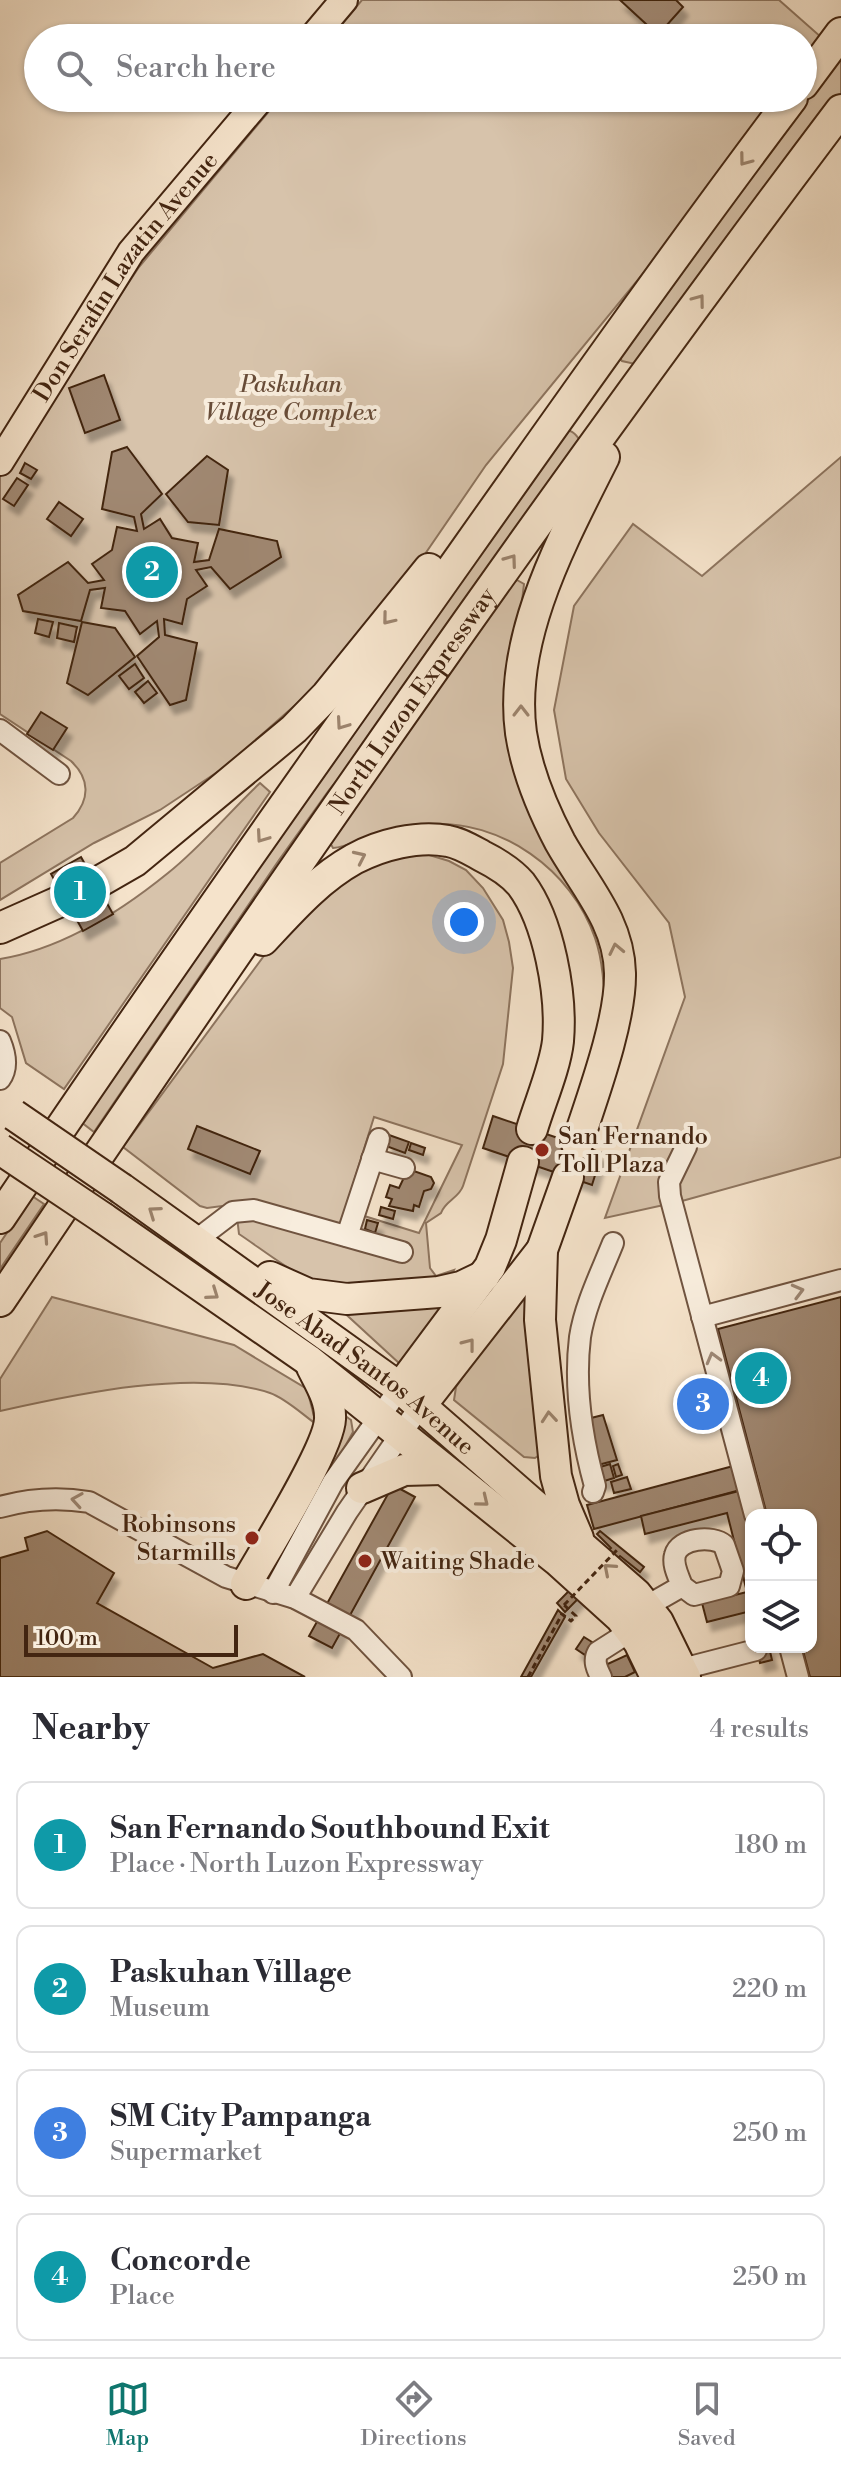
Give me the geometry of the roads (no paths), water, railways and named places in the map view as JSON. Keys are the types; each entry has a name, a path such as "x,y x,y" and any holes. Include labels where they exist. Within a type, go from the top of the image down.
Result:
{"highway":[{"path":"817,65 841,33"},
{"name":"North Luzon Expressway","path":"0,1301 494,583 841,110"},
{"name":"North Luzon Expressway","path":"0,1218 136,1016 597,363 781,112"},
{"path":"95,884 135,861 156,844 273,748 327,695 597,363"},
{"path":"577,1144 613,1026 619,997 620,965 608,921 561,843 531,776 521,731 521,680 542,587 553,559 653,363"},
{"path":"185,1028 291,910 329,876 354,859 392,845 417,840 451,841 509,871 522,885 540,920 555,974 558,1044 532,1129"},
{"path":"0,928 63,900"},
{"name":"Jose Abad Santos Avenue","path":"7,1110 411,1397 582,1546 639,1618 666,1675"},
{"name":"Jose Abad Santos Avenue","path":"0,1149 308,1360 611,1607 639,1618"},
{"path":"411,1397 484,1276 501,1240 523,1162"},
{"path":"568,1177 542,1250 540,1320 553,1456 564,1505 582,1546"},
{"path":"195,1241 298,1290 333,1299 439,1292 461,1287 484,1276"},
{"path":"411,1397 542,1250"},
{"path":"260,1588 330,1420 327,1399 308,1360"},
{"path":"362,1488 404,1470 442,1469"}],"main road":[{"path":"324,24 344,0"},
{"name":"Don Serafin Lazatin Avenue","path":"0,462 131,252 249,112"}],"street":[{"path":"0,730 59,774"},
{"path":"0,1041 5,1052 5,1072 0,1079"},
{"path":"686,1147 669,1182 670,1196 753,1509"},
{"path":"347,1236 375,1149 404,1168"},
{"path":"195,1241 233,1212 244,1210 265,1213 402,1252"},
{"path":"593,1492 595,1486 582,1420 578,1365 580,1335 613,1243"},
{"path":"702,1317 841,1280"},
{"path":"260,1588 333,1482 390,1425 411,1397"},
{"path":"295,1598 362,1488 390,1425 411,1397"},
{"path":"0,1507 62,1498 89,1502 226,1577 295,1598 356,1630 401,1677"},
{"path":"601,1677 595,1657 598,1652 682,1586"},
{"path":"666,1675 745,1653"},
{"path":"792,1653 798,1677"}],"place":[{"name":"Paskuhan Village","path":"152,572"},
{"name":"San Fernando Southbound Exit","path":"80,892"},
{"name":"San Fernando Toll Plaza","path":"542,1150"},
{"name":"Concorde","path":"761,1378"},
{"name":"SM City Pampanga","path":"703,1404"},
{"name":"Robinsons Starmills","path":"252,1538"},
{"name":"Waiting Shade","path":"365,1561"}],"park label":[{"name":"Paskuhan Village Complex","path":"291,398"}]}
